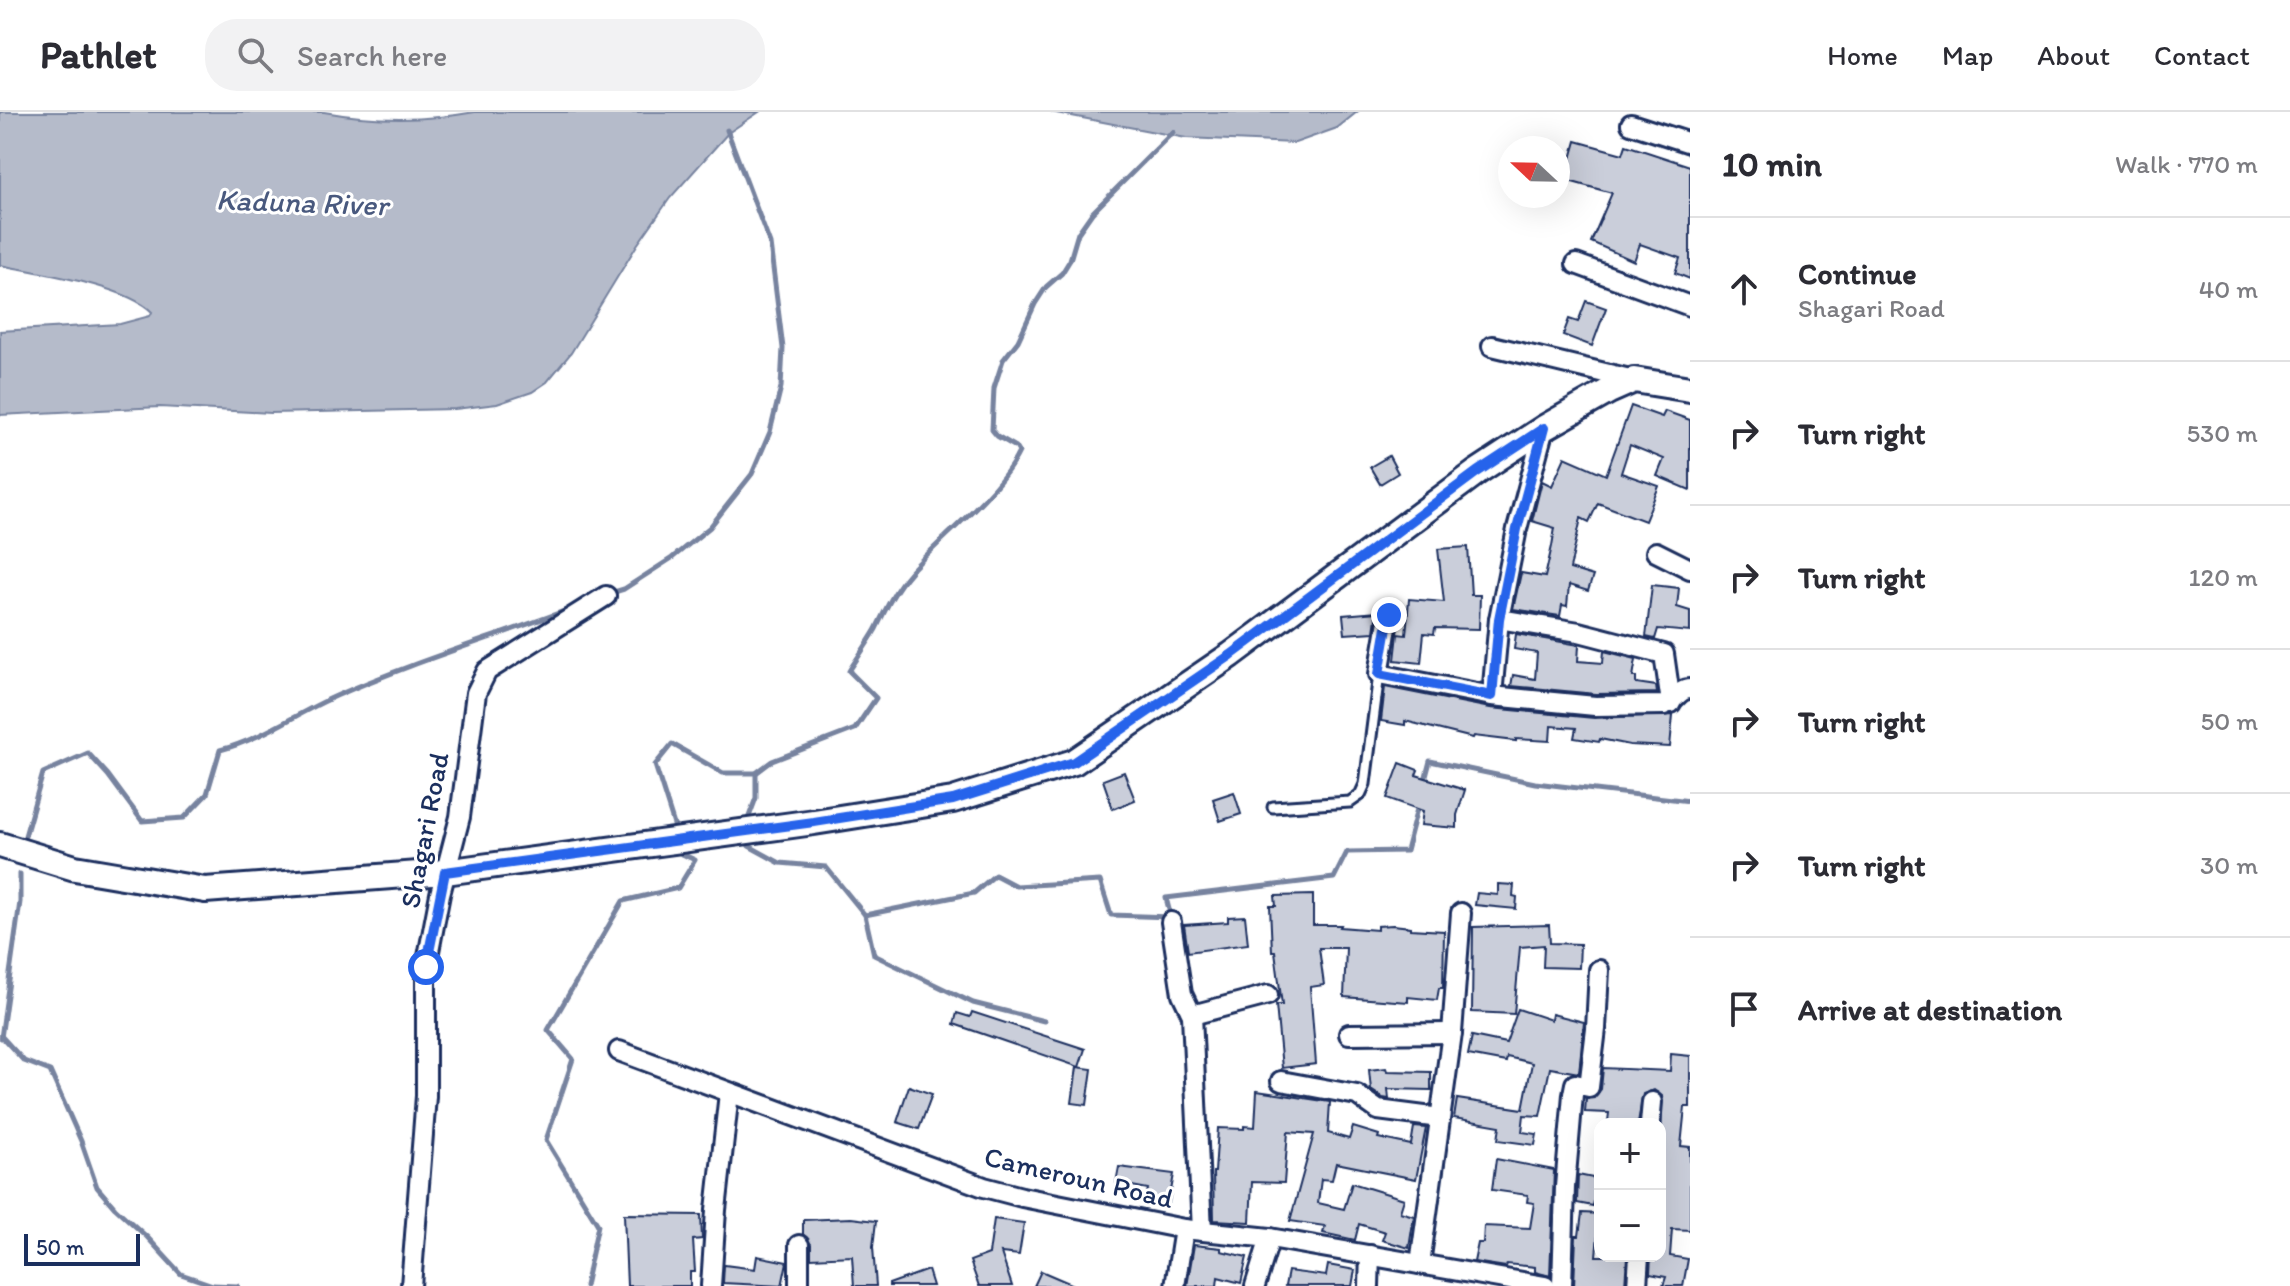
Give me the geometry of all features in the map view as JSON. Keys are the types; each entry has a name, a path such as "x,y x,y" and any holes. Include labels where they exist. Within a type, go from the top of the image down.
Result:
{"street":[{"path":"1631,124 1690,143"},
{"path":"1576,264 1690,306"},
{"path":"1492,346 1634,380 1690,389"},
{"path":"0,845 75,868 205,890 445,872 953,800 1074,762 1231,655 1477,472 1544,428 1634,380"},
{"path":"1492,696 1499,619 1517,529 1544,428"},
{"path":"1656,552 1690,569"},
{"name":"Shagari Road","path":"411,1286 426,1096 426,967 445,872 460,817 476,693 487,671 606,596"},
{"path":"1389,615 1379,674 1492,696 1595,706 1671,703"},
{"path":"1499,619 1579,632 1664,654 1671,703"},
{"path":"1671,703 1679,692 1690,689"},
{"path":"1420,1264 1452,1033 1461,913"},
{"path":"1171,922 1182,994 1192,1015 1193,1230 1175,1286"},
{"path":"1562,1286 1565,1187 1573,1094 1575,1084 1589,1087 1599,970"},
{"path":"1192,1015 1268,995"},
{"path":"1349,1034 1452,1033"},
{"name":"Cameroun Road","path":"619,1051 984,1187 1022,1197 1193,1230 1270,1238 1545,1286"},
{"path":"1281,1081 1357,1095 1378,1110 1440,1118"},
{"path":"711,1286 729,1093"},
{"path":"1651,1118 1652,1102"},
{"path":"1255,1286 1270,1238"},
{"path":"799,1245 799,1286"},
{"path":"1369,1286 1370,1255"},
{"path":"1637,1286 1639,1262"}],"lane":[{"path":"1273,807 1350,802 1360,795 1365,784 1379,674"}],"water":[{"name":"Kaduna River","path":"0,112 324,112 400,119 475,112 759,112 728,133 670,198 637,245 571,353 547,382 532,392 497,404 455,409 271,413 160,407 0,415 0,331 120,324 150,316 152,312 122,294 102,287 0,265"},
{"path":"1051,112 1357,112 1337,128 1295,143 1186,138"}],"building":[{"path":"1576,141 1623,154 1626,145 1690,166 1690,279 1675,273 1680,258 1640,244 1634,261 1591,242 1612,193 1570,181 1570,162"},
{"path":"1586,301 1606,308 1592,346 1563,335 1569,319 1578,322"},
{"path":"1631,406 1662,417 1665,411 1690,420 1690,490 1657,476 1664,459 1630,445 1621,473 1659,486 1645,521 1598,503 1589,522 1581,518 1570,569 1593,576 1588,591 1569,585 1567,606 1562,605 1560,616 1513,609 1521,573 1545,577 1555,528 1532,521 1542,481 1552,486 1565,457 1606,475"},
{"path":"1389,456 1398,473 1380,484 1370,467"},
{"path":"1468,547 1471,595 1480,595 1479,629 1435,628 1434,634 1424,633 1421,663 1395,660 1398,634 1406,635 1409,599 1444,602 1438,549"},
{"path":"1652,585 1679,588 1677,607 1690,611 1690,632 1658,629 1655,639 1646,637"},
{"path":"1377,612 1374,632 1345,634 1343,615"},
{"path":"1516,634 1579,645 1578,661 1603,663 1604,651 1636,659 1633,677 1636,677 1636,683 1656,686 1657,693 1596,694 1511,686 1513,675 1535,679 1537,653 1514,649"},
{"path":"1385,687 1490,708 1594,718 1673,715 1670,747 1574,738 1576,728 1551,726 1550,741 1516,741 1473,738 1405,721 1405,725 1381,721"},
{"path":"1400,763 1418,770 1416,775 1465,790 1457,815 1457,828 1421,825 1423,811 1387,798"},
{"path":"1124,772 1135,800 1113,809 1103,780"},
{"path":"1234,792 1241,814 1220,821 1213,799"},
{"path":"1498,884 1514,885 1516,909 1475,905 1477,893 1498,895"},
{"path":"1313,895 1313,925 1377,930 1377,926 1393,925 1444,931 1443,988 1439,988 1437,1000 1408,997 1408,1002 1344,997 1346,948 1319,948 1324,985 1310,987 1316,1064 1282,1068 1276,1005 1282,1005 1275,951 1272,951 1270,906 1276,906 1275,896"},
{"path":"1245,916 1248,944 1188,952 1184,925 1228,922 1228,917"},
{"path":"1549,925 1550,943 1580,944 1579,968 1543,967 1544,945 1520,947 1514,1014 1472,1012 1473,927"},
{"path":"1518,1009 1551,1020 1552,1014 1584,1022 1579,1073 1550,1068 1540,1116 1524,1115 1522,1132 1537,1134 1535,1145 1498,1140 1500,1126 1454,1118 1457,1099 1523,1109 1532,1063 1507,1057 1506,1062 1468,1055 1472,1036 1506,1043"},
{"path":"972,1012 1085,1049 1079,1067 954,1024 957,1013 970,1017"},
{"path":"1671,1054 1690,1056 1690,1107 1685,1107 1681,1146 1690,1147 1690,1230 1672,1229 1670,1256 1688,1259 1683,1286 1663,1286 1666,1277 1650,1274 1651,1262 1666,1262 1666,1118 1662,1118 1662,1096 1654,1090 1643,1094 1639,1118 1608,1118 1609,1113 1585,1112 1586,1099 1594,1098 1601,1089 1603,1068 1670,1071"},
{"path":"1077,1067 1092,1069 1087,1105 1072,1103"},
{"path":"1386,1068 1387,1071 1431,1072 1431,1090 1388,1089 1389,1099 1383,1098 1371,1090 1369,1070"},
{"path":"909,1086 932,1094 919,1129 897,1122"},
{"path":"1257,1091 1330,1102 1328,1133 1349,1139 1353,1127 1379,1135 1378,1138 1411,1145 1414,1127 1426,1128 1416,1179 1336,1163 1332,1180 1321,1179 1318,1203 1344,1209 1352,1183 1404,1199 1400,1212 1414,1216 1409,1248 1382,1240 1385,1232 1359,1224 1355,1240 1323,1233 1325,1226 1290,1221 1314,1134 1288,1132 1284,1183 1252,1182 1250,1222 1214,1220 1213,1172 1218,1128 1255,1127"},
{"path":"1496,1159 1554,1170 1550,1276 1535,1272 1535,1267 1474,1262 1478,1243 1483,1243 1484,1226 1530,1228 1534,1203 1527,1202 1528,1195 1492,1190"},
{"path":"1119,1167 1174,1174 1169,1202 1146,1198 1148,1189 1116,1183"},
{"path":"1578,1175 1594,1178 1593,1206 1577,1203"},
{"path":"1582,1213 1594,1214 1594,1262 1627,1262 1625,1286 1574,1286 1576,1236 1579,1236"},
{"path":"624,1214 701,1215 702,1239 693,1240 695,1272 690,1272 690,1286 627,1286"},
{"path":"851,1218 876,1221 873,1247 876,1286 854,1286 852,1256 811,1258 811,1244 803,1234 803,1220"},
{"path":"994,1219 1024,1223 1019,1255 1001,1253 1012,1286 979,1286 970,1261 989,1254"},
{"path":"1194,1245 1221,1248 1221,1251 1247,1257 1241,1283 1218,1277 1217,1286 1187,1286"},
{"path":"757,1256 787,1262 782,1286 723,1283 724,1265 755,1269"},
{"path":"1328,1265 1355,1270 1352,1286 1285,1286 1288,1271 1326,1276"},
{"path":"928,1270 933,1286 889,1286 889,1284"},
{"path":"1041,1271 1076,1286 1034,1286"}],"waterway":[{"path":"611,593 624,589 672,558 710,527 752,474 770,432 781,387 783,348 770,244 727,130"},
{"path":"675,828 655,765 672,744 723,773 756,773 772,761 855,729 876,698 849,671 891,599 911,571 998,483 1019,452 992,430 994,388 1003,360 1018,341 1046,287 1062,273 1070,260 1078,233 1092,213 1173,132"},
{"path":"25,836 43,773 88,753 142,821 184,818 207,794 220,750 250,739 365,684 572,608"},
{"path":"1424,784 1430,761 1535,783 1690,801"},
{"path":"747,822 756,798 756,773"},
{"path":"865,915 974,893 995,875 1016,886 1100,881 1111,915 1171,917 1166,898 1334,878 1347,852 1406,851 1418,805"},
{"path":"749,846 780,863 826,867 865,915 874,955 973,1003 1044,1021"},
{"path":"585,1286 598,1225 546,1140 573,1059 548,1030 623,901 678,888 695,860 680,853"},
{"path":"1,1038 20,902 20,874"},
{"path":"2,1037 24,1061 50,1071 81,1141 97,1187 115,1208 181,1274 213,1285 238,1286"}],"route":[{"path":"426,967 445,872 953,800 1074,762 1231,655 1477,472 1544,428 1517,529 1499,619 1492,696 1379,674 1389,615"}]}
